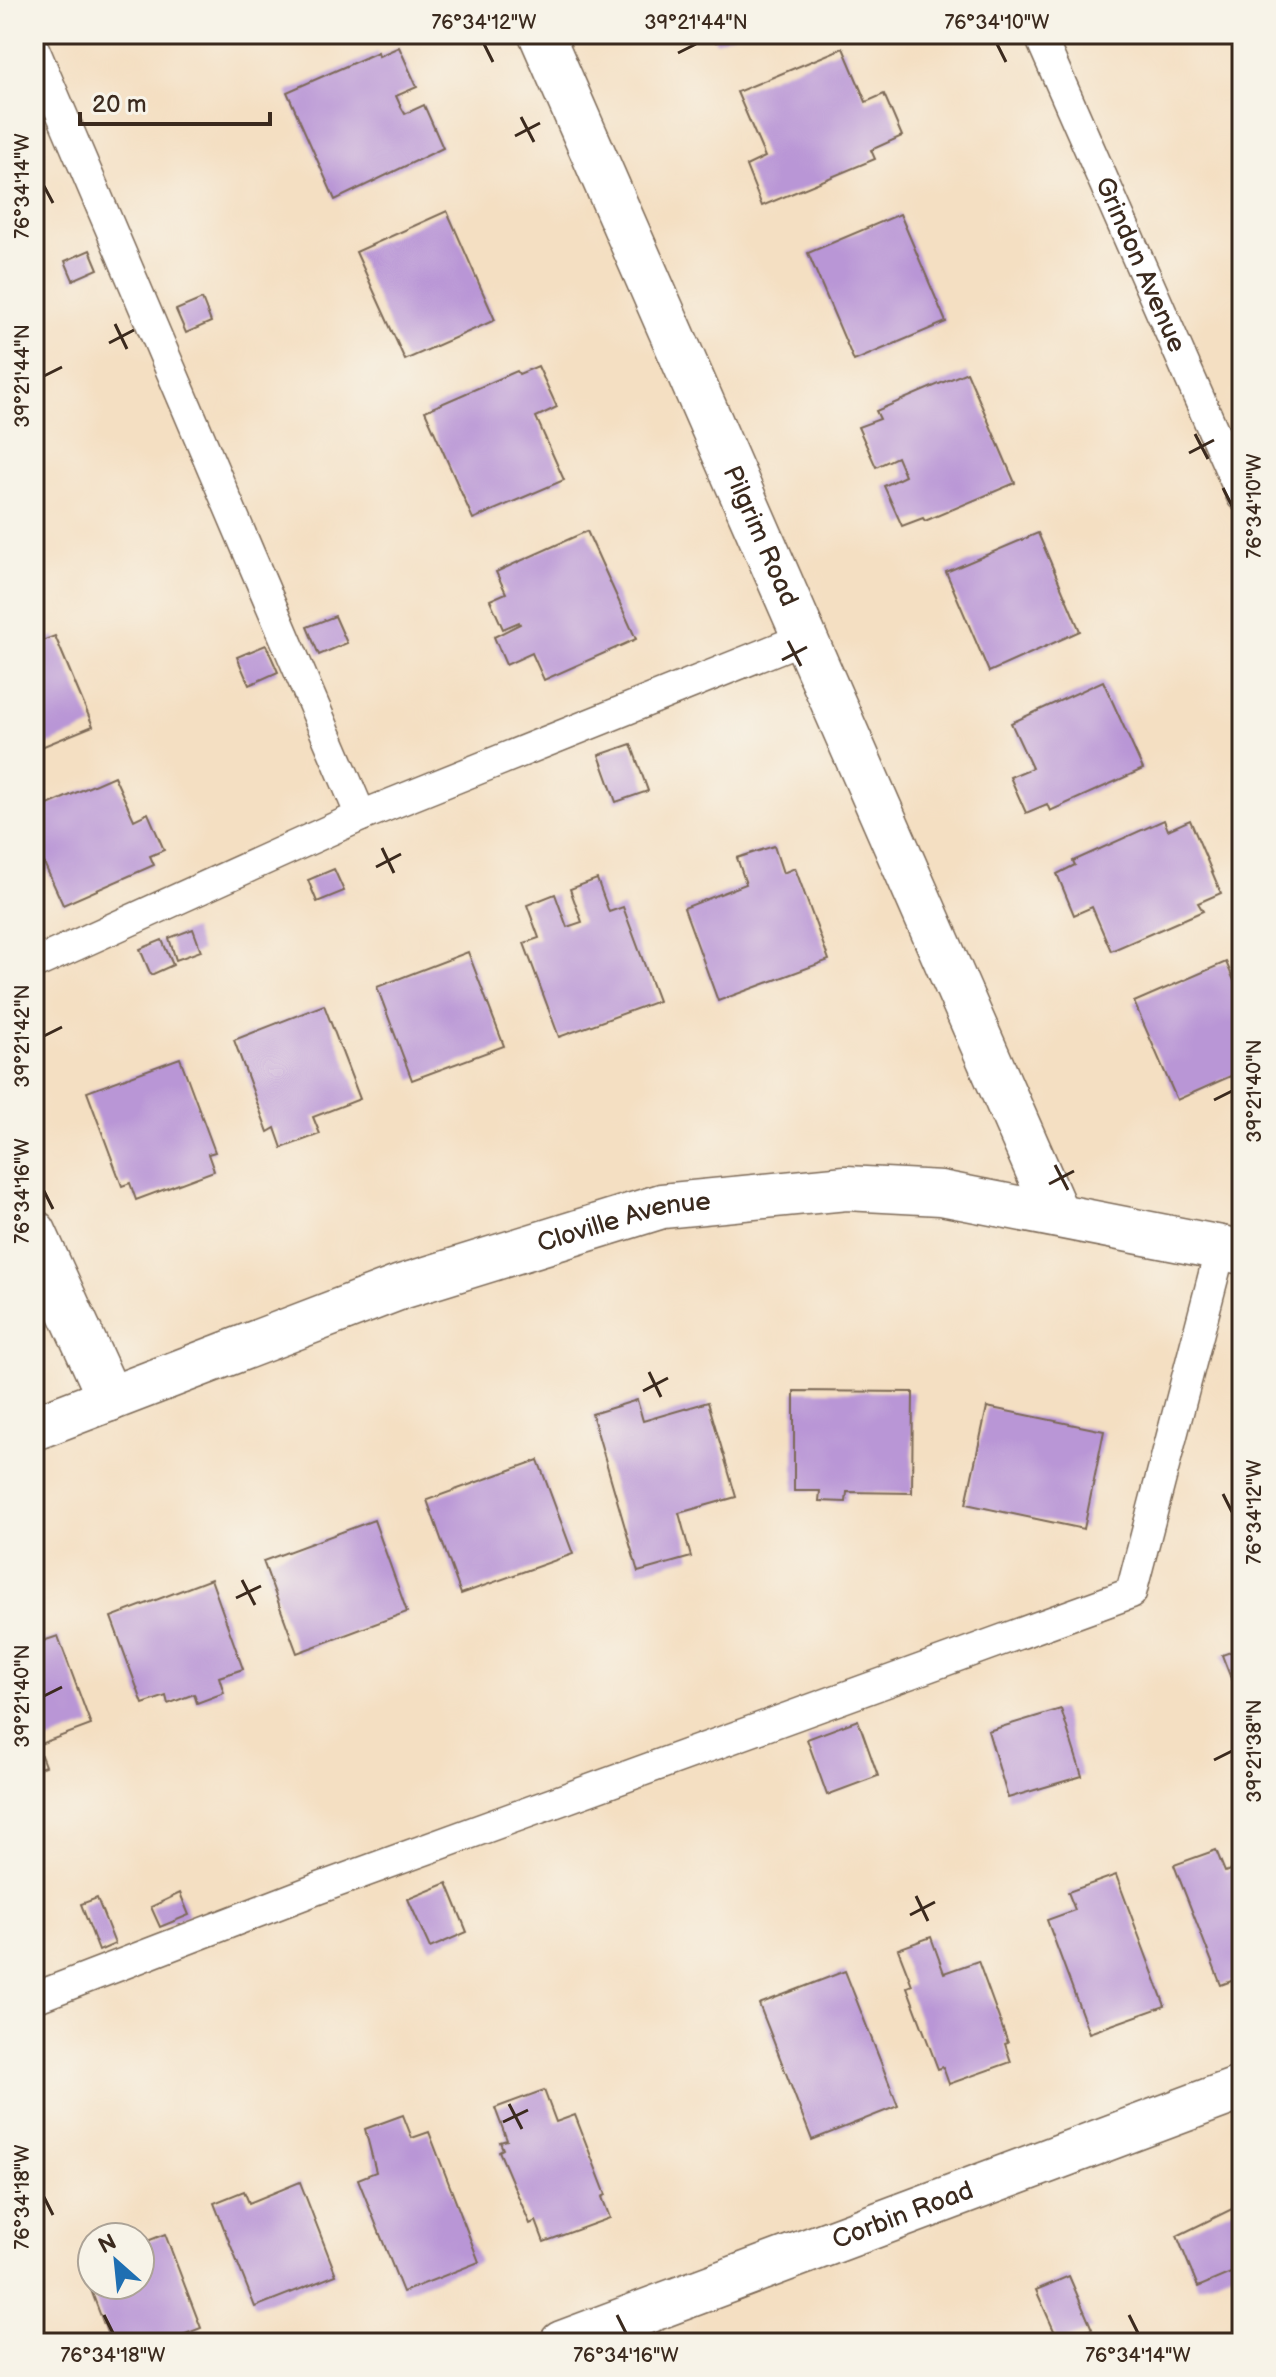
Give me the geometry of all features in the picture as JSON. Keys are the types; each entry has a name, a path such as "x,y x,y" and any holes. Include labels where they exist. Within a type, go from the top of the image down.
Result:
{"street":[{"name":"Pilgrim Road","path":"541,34 1057,1215"},
{"name":"Cloville Avenue","path":"34,1428 401,1287 662,1206 846,1188 941,1193 1232,1250"},
{"path":"34,1232 110,1399"},
{"name":"Corbin Road","path":"562,2343 1242,2088"}],"lane":[{"name":"Grindon Avenue","path":"1039,34 1242,496"},
{"path":"34,49 361,816"},
{"path":"34,964 361,816 804,638"},
{"path":"34,1998 317,1889 1131,1593 1232,1250"}],"building":[{"path":"261,34 279,34 264,41"},
{"path":"712,34 735,34 716,42"},
{"path":"399,47 417,87 396,96 405,114 424,105 443,148 335,200 287,92 378,52 379,56"},
{"path":"843,48 866,102 884,94 902,136 871,150 875,159 762,206 746,166 765,157 737,92"},
{"path":"447,211 495,320 405,360 356,252"},
{"path":"900,214 946,322 854,361 808,253"},
{"path":"90,250 98,269 73,280 65,261"},
{"path":"202,299 211,322 186,333 176,310"},
{"path":"538,366 557,407 536,417 564,480 473,519 425,411 517,371 519,374"},
{"path":"967,372 1015,483 925,521 923,518 902,526 884,486 905,476 897,457 876,467 858,427 880,419 876,411"},
{"path":"587,531 636,639 544,680 532,653 506,665 494,637 520,624 503,629 490,600 506,593 496,572"},
{"path":"1038,533 1080,631 989,672 946,572"},
{"path":"335,616 347,643 319,655 307,627"},
{"path":"55,636 93,726 34,750 34,644"},
{"path":"266,645 278,672 249,685 237,657"},
{"path":"1103,681 1143,769 1050,811 1047,804 1026,813 1010,777 1032,768 1011,723"},
{"path":"631,744 648,791 616,802 599,755"},
{"path":"114,776 134,820 148,813 164,850 150,856 154,865 63,905 34,841 34,811"},
{"path":"1164,820 1168,830 1190,820 1221,893 1198,903 1203,911 1111,951 1092,907 1074,915 1057,874 1075,865 1073,861"},
{"path":"774,846 783,873 795,868 829,960 718,1001 684,908 746,884 737,858"},
{"path":"334,869 344,891 317,902 308,880"},
{"path":"597,879 609,912 623,907 658,1001 559,1037 524,943 539,938 527,905 555,894 567,927 582,922 570,889"},
{"path":"193,929 201,951 176,960 169,938"},
{"path":"162,940 173,965 151,975 140,949"},
{"path":"468,952 504,1046 412,1080 377,987"},
{"path":"1226,962 1242,999 1242,1071 1177,1100 1134,1002"},
{"path":"324,1005 360,1099 313,1117 320,1134 282,1148 275,1128 268,1132 234,1040"},
{"path":"180,1058 215,1152 208,1154 214,1171 136,1200 130,1183 122,1186 87,1092"},
{"path":"794,1391 913,1392 912,1493 847,1492 846,1502 819,1501 820,1491 794,1491"},
{"path":"637,1400 643,1421 708,1402 736,1497 679,1513 691,1557 638,1572 592,1414"},
{"path":"987,1407 1104,1431 1084,1529 966,1504"},
{"path":"538,1460 573,1554 461,1594 427,1500"},
{"path":"374,1520 407,1612 297,1653 263,1561"},
{"path":"211,1579 243,1669 219,1677 224,1693 197,1703 194,1694 168,1704 166,1696 143,1704 111,1617"},
{"path":"58,1636 91,1725 37,1745 45,1766 34,1770 34,1644"},
{"path":"1242,1648 1242,1707 1222,1655"},
{"path":"1061,1709 1082,1776 1008,1798 988,1731"},
{"path":"858,1720 878,1776 827,1795 807,1739"},
{"path":"1216,1850 1225,1872 1242,1865 1242,1977 1221,1985 1174,1865"},
{"path":"1116,1875 1165,2006 1089,2033 1047,1920 1075,1910 1068,1892"},
{"path":"447,1883 467,1932 430,1948 408,1899"},
{"path":"180,1893 189,1915 160,1927 151,1907"},
{"path":"97,1898 115,1944 99,1951 81,1904"},
{"path":"931,1937 944,1973 978,1961 1008,2043 1005,2044 1011,2062 949,2084 943,2067 938,2069 907,1987 912,1985 898,1949"},
{"path":"845,1971 898,2106 812,2140 759,2004"},
{"path":"544,2090 556,2122 575,2115 606,2195 602,2197 610,2218 544,2242 536,2221 530,2224 499,2151 503,2149 500,2142 507,2140 495,2108"},
{"path":"403,2115 412,2138 429,2132 479,2262 403,2292 358,2179 376,2172 365,2129"},
{"path":"300,2182 336,2275 255,2307 214,2203 244,2191 249,2203"},
{"path":"1242,2204 1242,2294 1233,2272 1198,2287 1177,2236"},
{"path":"165,2234 201,2328 162,2343 111,2343 95,2301 156,2301 156,2238"},
{"path":"1069,2276 1092,2329 1059,2342 1036,2290"}]}
